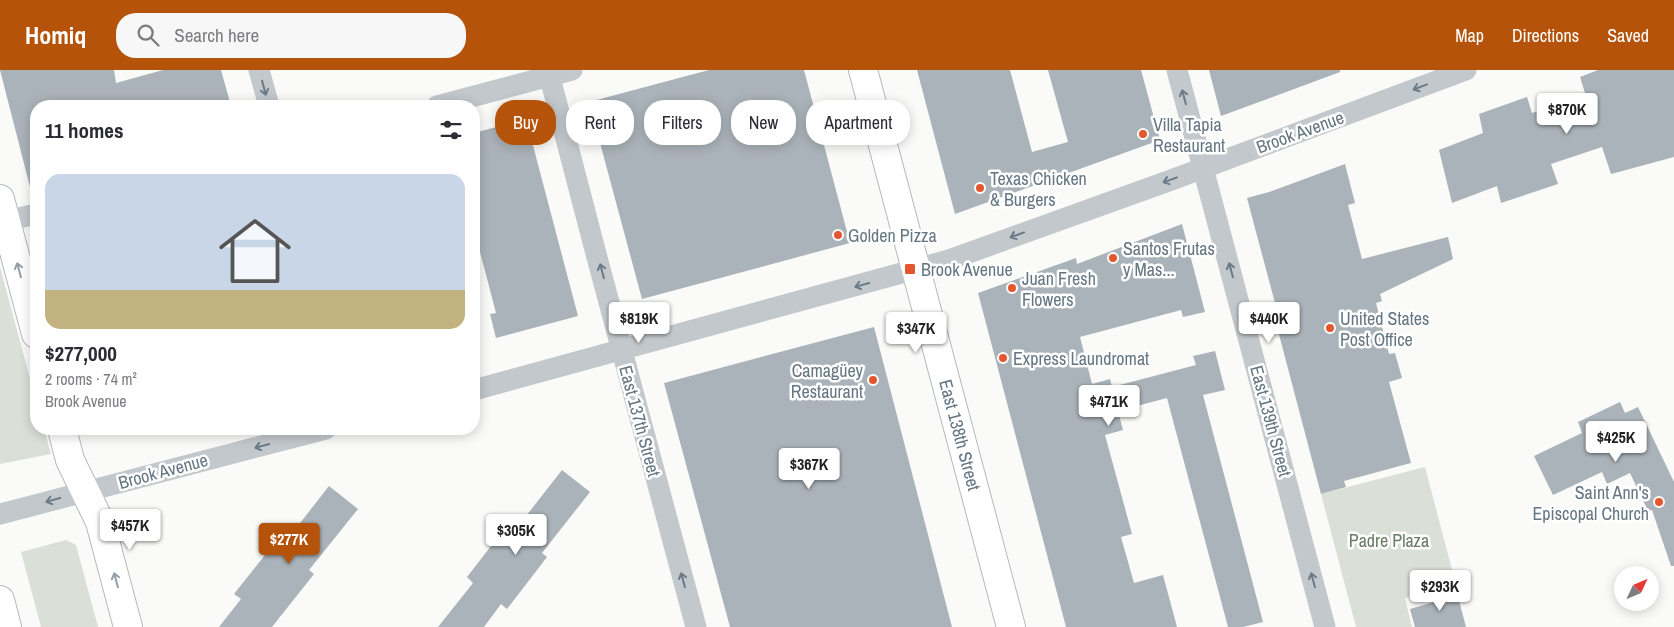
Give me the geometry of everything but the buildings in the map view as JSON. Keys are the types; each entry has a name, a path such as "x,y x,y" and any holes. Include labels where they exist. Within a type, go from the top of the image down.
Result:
{"main road":[{"name":"East 138th Street","path":"863,70 1011,627"},
{"path":"3,210 30,311"},
{"path":"64,435 70,460 100,522 128,627"},
{"path":"0,600 7,627"}],"street":[{"path":"259,70 266,100"},
{"path":"457,100 549,73 572,70"},
{"name":"East 139th Street","path":"1177,70 1325,627"},
{"name":"Brook Avenue","path":"480,388 949,260 1204,168 1466,70"},
{"name":"East 137th Street","path":"549,73 696,627"},
{"path":"3,210 30,213"},
{"name":"Brook Avenue","path":"0,514 303,435"}],"green space":[{"path":"0,267 30,379 30,435 46,435 51,454 0,464"},
{"name":"Padre Plaza","path":"1425,467 1456,585 1405,598 1412,627 1356,627 1321,494"},
{"path":"66,540 76,545 98,627 41,627 21,552"}],"place":[{"name":"Villa Tapia Restaurant","path":"1143,134"},
{"name":"Texas Chicken & Burgers","path":"980,188"},
{"name":"Golden Pizza","path":"838,235"},
{"name":"Santos Frutas y Mas...","path":"1113,258"},
{"name":"Brook Avenue","path":"910,269"},
{"name":"Juan Fresh Flowers","path":"1012,288"},
{"name":"United States Post Office","path":"1330,328"},
{"name":"Express Laundromat","path":"1003,358"},
{"name":"Camagüey Restaurant","path":"873,380"},
{"name":"Saint Ann's Episcopal Church","path":"1659,502"}]}
